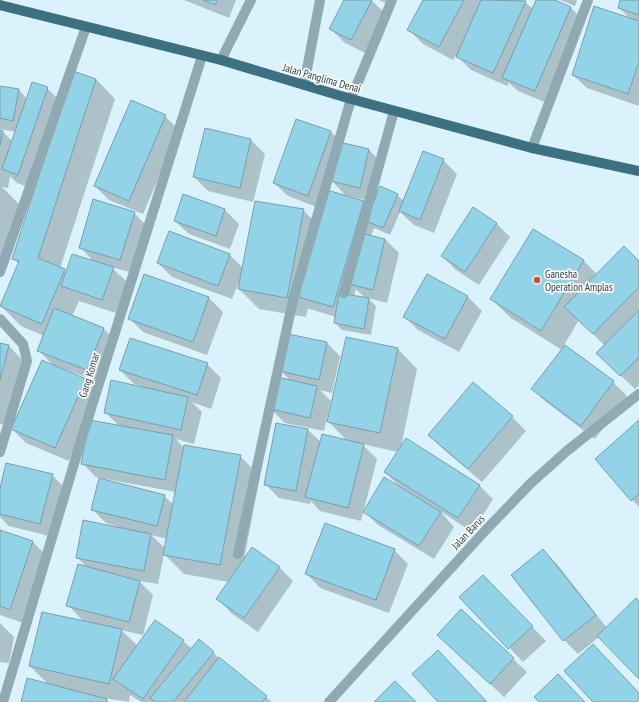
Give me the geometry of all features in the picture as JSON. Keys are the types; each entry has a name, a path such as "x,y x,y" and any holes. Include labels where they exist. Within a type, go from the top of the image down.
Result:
{"main road":[{"name":"Jalan Panglima Denai","path":"0,5 221,60 350,99 532,148 639,171"}],"street":[{"path":"221,60 251,0"},
{"path":"304,85 320,0"},
{"path":"238,554 293,300 350,99 392,0"},
{"path":"532,148 588,0"},
{"path":"0,272 86,27"},
{"name":"Gang Komar","path":"3,702 82,440 202,56"},
{"path":"344,293 394,111"},
{"path":"0,319 23,344 27,361 0,452"},
{"name":"Jalan Barus","path":"329,702 531,482 568,450 639,394"}],"building":[{"path":"203,0 217,0 215,5"},
{"path":"344,0 372,0 351,40 329,29"},
{"path":"423,0 464,0 439,47 407,30"},
{"path":"481,0 526,1 493,73 456,57"},
{"path":"536,0 555,0 571,7 535,91 502,78"},
{"path":"620,0 639,0 639,15 618,8"},
{"path":"594,6 639,21 639,62 628,94 572,75"},
{"path":"73,71 96,79 38,258 65,269 42,324 0,306 19,261 12,259"},
{"path":"32,82 48,87 18,175 2,169"},
{"path":"0,86 19,89 13,121 0,118"},
{"path":"131,100 166,115 129,201 94,186"},
{"path":"296,119 331,131 308,196 273,183"},
{"path":"205,128 251,139 240,188 193,177"},
{"path":"0,130 3,131 0,146"},
{"path":"339,142 369,149 360,188 330,181"},
{"path":"423,151 444,159 420,220 399,211"},
{"path":"380,186 398,194 383,228 366,221"},
{"path":"327,190 364,201 333,307 295,296"},
{"path":"183,194 225,209 216,236 174,221"},
{"path":"93,199 135,212 120,260 79,248"},
{"path":"255,201 304,209 287,298 238,289"},
{"path":"473,207 497,223 465,272 441,256"},
{"name":"Ganesha Operation Amplas","path":"533,229 584,260 541,331 490,299"},
{"path":"169,231 230,254 218,286 157,263"},
{"path":"361,233 385,239 373,290 349,284"},
{"path":"624,246 639,261 639,287 593,334 564,307"},
{"path":"72,254 114,267 102,300 61,286"},
{"path":"144,274 209,297 193,342 128,319"},
{"path":"427,274 468,296 445,339 403,317"},
{"path":"339,293 369,298 364,329 334,323"},
{"path":"54,308 104,328 87,370 37,351"},
{"path":"639,310 639,357 620,376 596,353"},
{"path":"288,334 327,342 319,380 280,371"},
{"path":"346,337 398,348 380,433 327,422"},
{"path":"130,338 208,363 197,395 119,370"},
{"path":"0,343 9,345 0,380"},
{"path":"565,345 614,381 581,426 531,389"},
{"path":"42,360 86,379 55,448 11,429"},
{"path":"277,377 317,386 310,418 270,409"},
{"path":"111,380 188,397 181,430 104,413"},
{"path":"473,382 513,416 468,469 428,435"},
{"path":"89,420 173,435 165,480 81,464"},
{"path":"639,420 639,494 631,501 595,459"},
{"path":"276,423 308,429 296,491 264,485"},
{"path":"322,434 364,444 348,508 305,497"},
{"path":"406,438 480,485 458,518 384,472"},
{"path":"184,445 241,455 220,565 163,555"},
{"path":"6,463 53,474 40,524 0,514 0,488"},
{"path":"384,477 441,512 419,546 363,512"},
{"path":"99,478 165,495 157,526 91,510"},
{"path":"83,520 151,534 144,571 76,558"},
{"path":"325,523 395,549 376,600 305,574"},
{"path":"0,530 33,541 10,610 0,606"},
{"path":"252,547 280,567 244,618 216,599"},
{"path":"543,549 596,615 563,641 511,575"},
{"path":"78,564 140,581 129,622 66,606"},
{"path":"483,575 533,626 508,649 459,597"},
{"path":"636,598 639,601 639,679 597,636"},
{"path":"461,609 514,658 490,684 437,635"},
{"path":"42,612 122,629 109,684 29,666"},
{"path":"155,620 184,640 143,699 113,679"},
{"path":"199,639 214,652 173,702 156,702 150,698"},
{"path":"593,644 639,693 639,700 637,702 593,702 564,671"},
{"path":"438,650 487,702 438,702 412,674"},
{"path":"219,657 267,696 262,702 184,702"},
{"path":"558,674 585,702 539,702 534,697"},
{"path":"27,678 107,699 106,702 21,702"},
{"path":"395,681 416,702 374,702"}],"place":[{"name":"Ganesha Operation Amplas","path":"537,280"}]}
